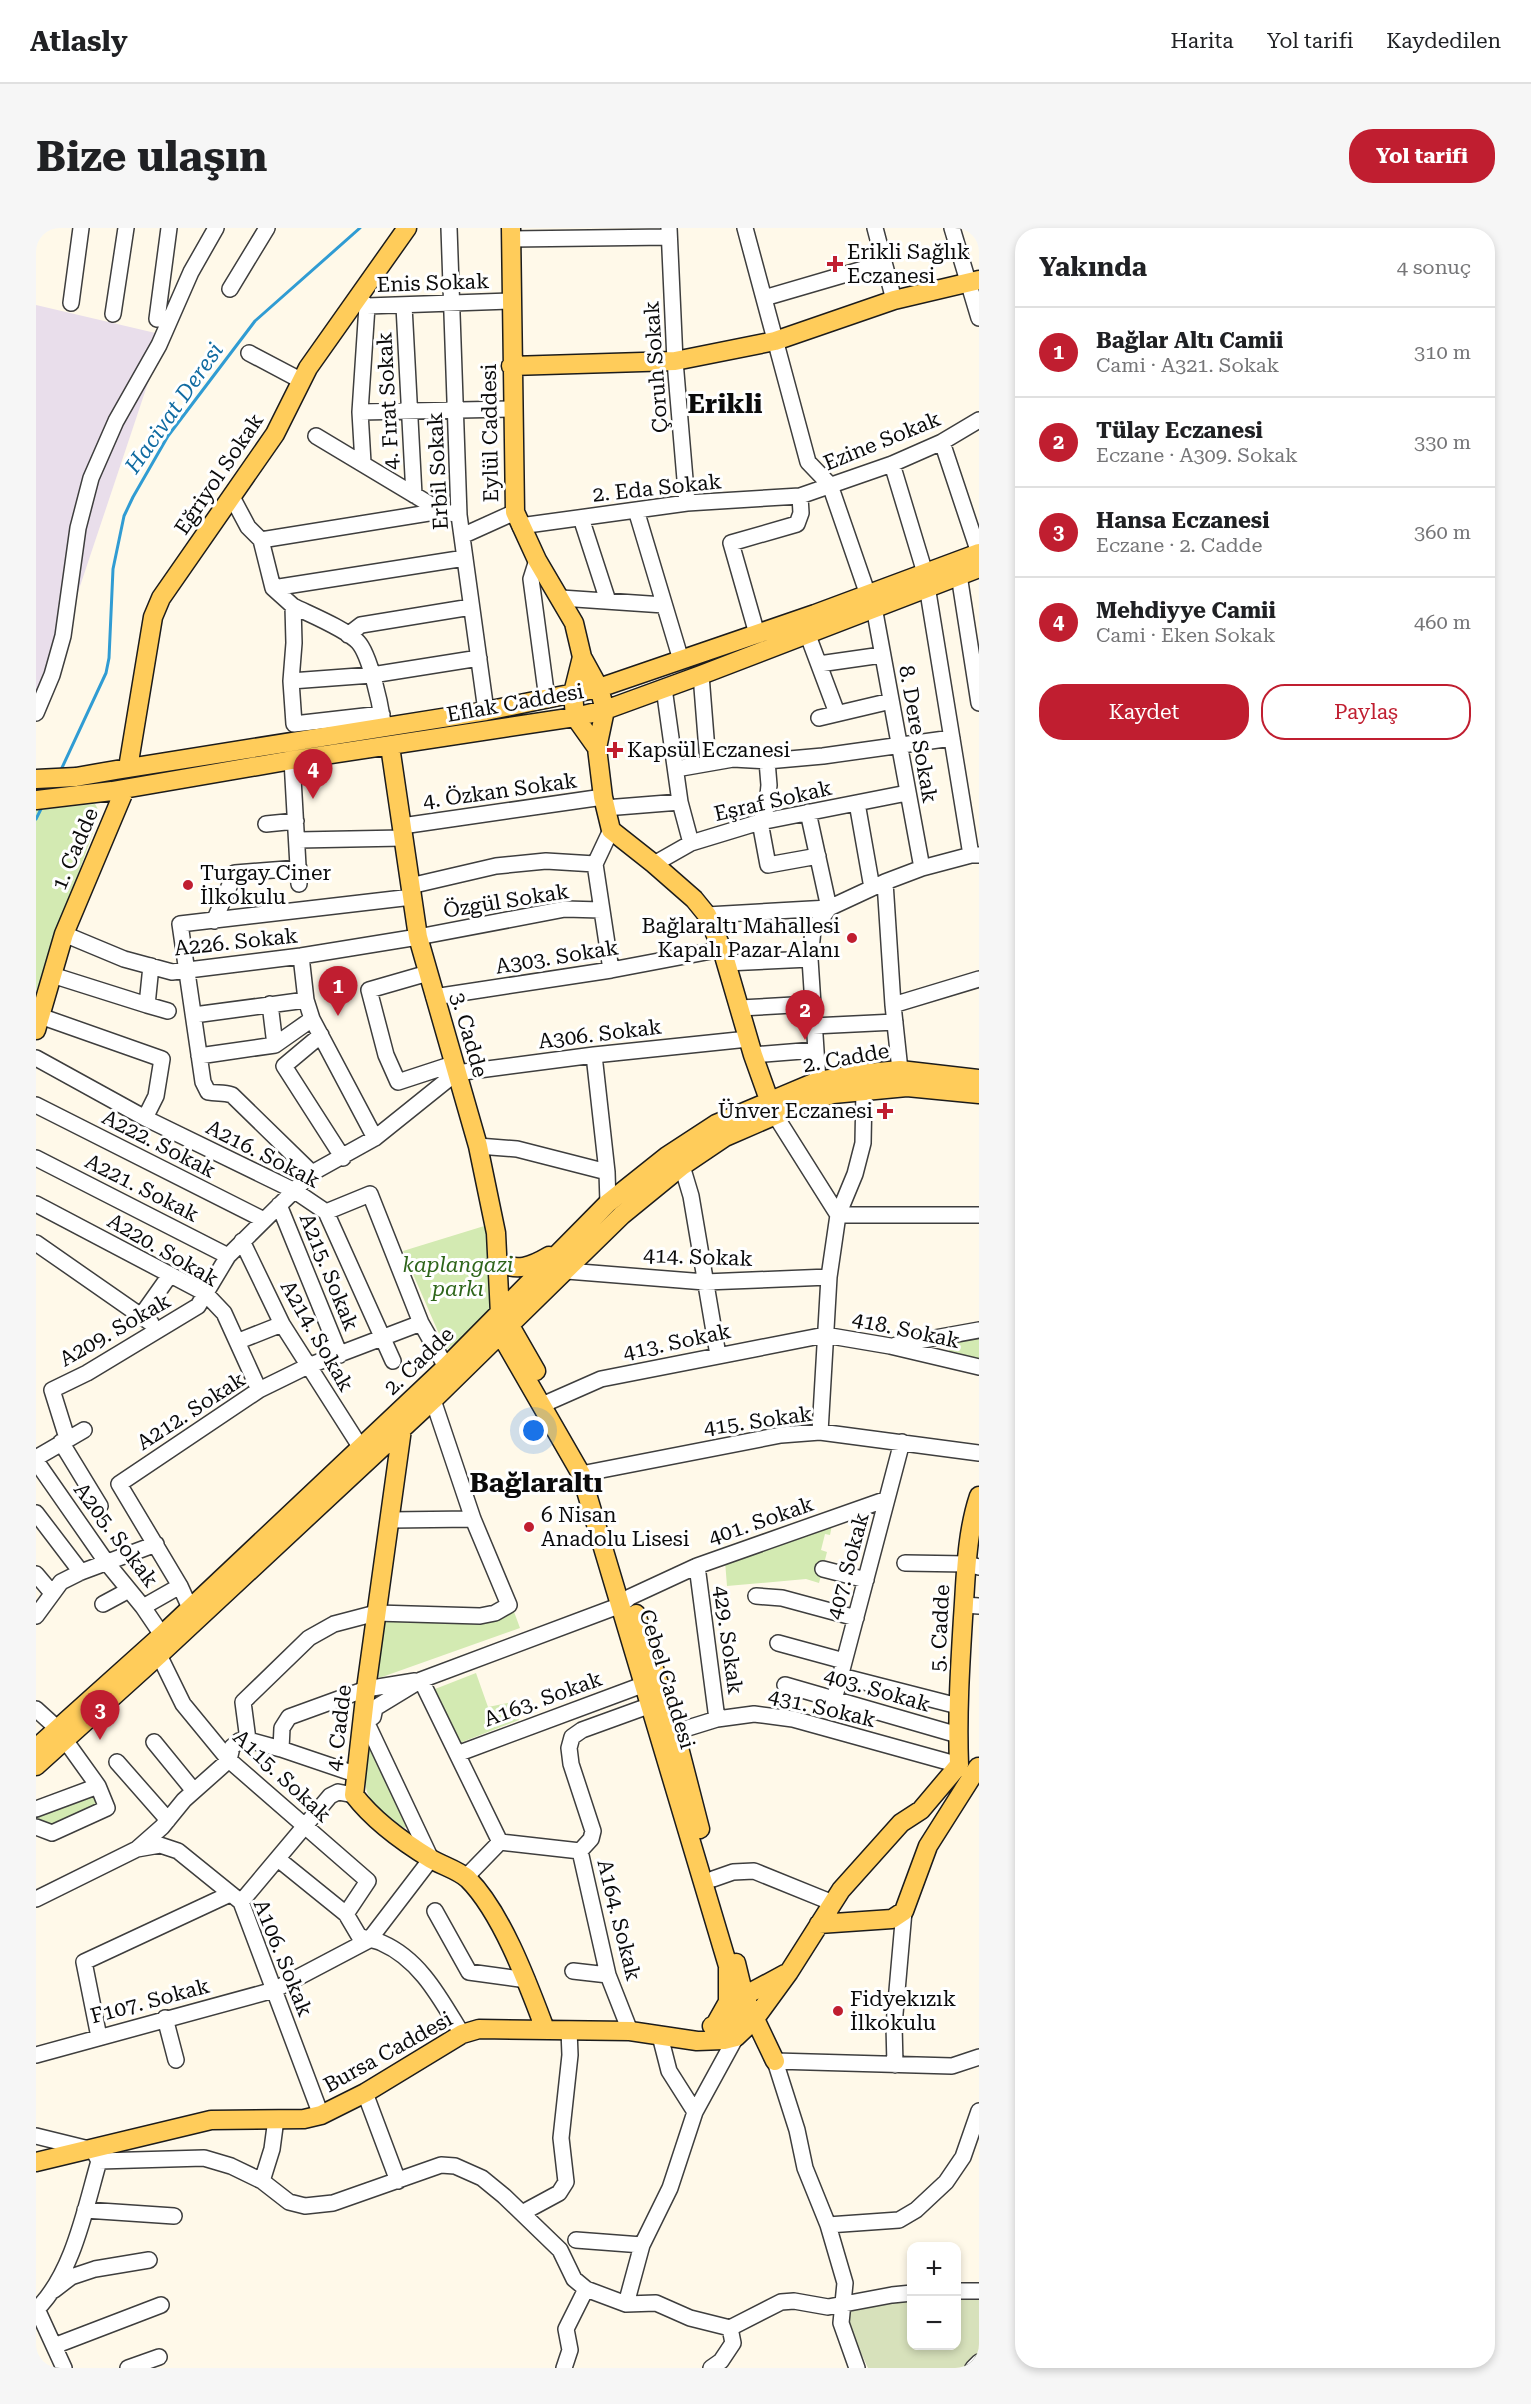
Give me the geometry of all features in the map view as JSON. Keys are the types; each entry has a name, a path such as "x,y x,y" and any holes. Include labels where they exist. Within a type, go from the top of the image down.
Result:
{"main road":[{"name":"Eğriyol Sokak","path":"122,769 153,617 161,598 275,434 308,368 363,302 407,228"},
{"name":"Eylül Caddesi","path":"511,233 511,366 517,519 537,560 574,623 582,657"},
{"path":"511,366 675,361 775,340 894,300 974,281"},
{"name":"Eflak Caddesi","path":"36,779 76,777 383,721 486,711 599,688 757,634 871,601 926,580 979,553"},
{"name":"Eflak Caddesi","path":"926,580 959,575 979,568"},
{"name":"Eflak Caddesi","path":"36,800 119,790 292,760 575,717 604,710 701,675 807,633 871,601"},
{"path":"582,657 599,688 604,710 597,748 604,803 611,830 694,899 707,915 724,956 772,1108"},
{"path":"582,657 573,693 575,717 597,748"},
{"name":"3. Cadde","path":"390,746 418,937 477,1146 496,1233 500,1310 506,1330"},
{"name":"1. Cadde","path":"38,1023 64,934 119,790"},
{"name":"2. Cadde","path":"36,1748 61,1735 159,1655 433,1400 622,1215 682,1166 724,1137 818,1081 900,1070 979,1079"},
{"name":"2. Cadde","path":"36,1766 61,1735 162,1635 446,1367 608,1203 677,1149 716,1124 772,1108 799,1105 833,1094 907,1087 979,1094"},
{"path":"498,1261 506,1266 530,1266 561,1250"},
{"name":"Cebel Caddesi","path":"506,1330 516,1359 547,1402"},
{"name":"Cebel Caddesi","path":"506,1330 586,1472 626,1601 728,1966 728,2002 716,2025"},
{"path":"484,1350 504,1352 516,1359"},
{"name":"4. Cadde","path":"402,1428 366,1689 369,1718 355,1773 354,1795 368,1813 431,1859 466,1877 489,1904 526,1980 545,2029"},
{"name":"5. Cadde","path":"959,1765 958,1706 972,1605 975,1531 971,1520 979,1496"},
{"name":"Cebel Caddesi","path":"652,1694 675,1732 744,1996 775,2061"},
{"path":"716,2025 717,2031 736,2037 754,2020 789,1972 819,1924 841,1890 901,1823 921,1810 959,1765 978,1767 927,1848 904,1911 892,1919 819,1924"},
{"path":"901,1823 915,1821 924,1827 927,1835 927,1848"},
{"path":"660,2036 716,2025 738,2016 744,1996 789,1972"},
{"name":"Bursa Caddesi","path":"36,2163 96,2156 211,2120 304,2119 321,2115 365,2093 462,2034 479,2029 630,2031 696,2042 736,2037"}],"street":[{"path":"71,303 81,228"},
{"path":"113,314 126,228"},
{"path":"165,315 169,228"},
{"path":"36,712 52,675 63,636 78,528 91,478 165,315 216,228"},
{"path":"230,290 267,228"},
{"name":"Erbil Sokak","path":"449,228 459,515 486,711"},
{"path":"745,228 808,462 830,485"},
{"path":"875,228 894,300"},
{"path":"952,228 974,281 979,318"},
{"path":"511,233 669,233"},
{"name":"Çoruh Sokak","path":"669,233 675,361 687,503"},
{"path":"764,298 884,263"},
{"name":"Enis Sokak","path":"363,302 404,306 511,301"},
{"path":"363,302 360,411 363,463"},
{"name":"4. Fırat Sokak","path":"404,306 414,495"},
{"path":"249,352 302,381"},
{"path":"360,411 512,409"},
{"name":"Ezine Sokak","path":"800,496 892,465 942,442 979,420"},
{"path":"316,436 441,511 459,515"},
{"path":"942,442 979,553"},
{"path":"707,915 829,908 922,868 975,855 952,738 926,580 892,465"},
{"name":"8. Dere Sokak","path":"830,485 871,601 922,868"},
{"path":"757,634 731,543 797,524 801,513 800,496"},
{"name":"2. Eda Sokak","path":"462,536 517,519 581,518 687,503 800,496"},
{"path":"232,497 248,526 261,540 273,588 292,606 319,618 358,642 372,675 383,721 294,724 291,681 294,643 292,606"},
{"path":"636,510 681,660"},
{"path":"261,540 441,511"},
{"path":"581,518 608,601"},
{"path":"273,588 465,558"},
{"path":"537,560 531,579 547,699"},
{"path":"959,575 979,703"},
{"path":"561,598 664,605"},
{"path":"348,635 361,625 471,607"},
{"path":"807,633 837,713"},
{"path":"819,664 882,655"},
{"path":"291,681 372,675 479,658"},
{"path":"701,675 708,763"},
{"path":"664,688 680,802 691,843"},
{"path":"819,718 891,701"},
{"path":"676,769 733,759 767,761 952,738"},
{"path":"292,760 299,884"},
{"path":"767,761 769,785 767,806 760,822 768,865 818,856"},
{"name":"Eşraf Sokak","path":"654,864 691,843 760,822 907,793"},
{"name":"4. Özkan Sokak","path":"298,840 403,832 604,803 680,802"},
{"path":"857,803 879,885 900,1070"},
{"path":"808,812 829,908 813,930 810,959 811,1004 818,1081"},
{"path":"266,824 296,821"},
{"path":"611,830 595,864 611,970"},
{"path":"312,1173 232,1095 223,1092 215,1094 208,1092 203,1082 180,924 214,921 411,891 496,866 546,861 595,864"},
{"path":"214,921 235,873 299,868"},
{"name":"Özgül Sokak","path":"418,937 565,909 601,910"},
{"name":"A226. Sokak","path":"64,934 124,959 172,972 301,956 418,937"},
{"path":"301,956 306,1000 312,1019 375,1138"},
{"name":"A303. Sokak","path":"434,997 611,970 724,956 810,959"},
{"path":"147,1005 151,966"},
{"name":"A306. Sokak","path":"428,973 369,990 386,1055 398,1082 455,1068 594,1055 751,1047 815,1050"},
{"path":"52,975 168,1011"},
{"path":"893,1005 979,979"},
{"path":"194,1015 306,1000"},
{"path":"270,1004 275,1045"},
{"path":"740,1008 811,1004"},
{"path":"199,1056 275,1045 312,1019"},
{"path":"813,1026 895,1022"},
{"path":"38,1023 162,1059 156,1096 146,1118"},
{"path":"321,1035 284,1066 343,1158"},
{"path":"594,1055 607,1172 608,1203"},
{"name":"A216. Sokak","path":"36,1059 146,1118 295,1191 326,1212 393,1361"},
{"path":"206,1293 228,1256 312,1173 343,1158 375,1138 455,1068"},
{"path":"820,1432 829,1277 838,1215 855,1174 863,1143 864,1090"},
{"name":"A222. Sokak","path":"36,1105 264,1220"},
{"path":"772,1108 838,1215"},
{"path":"477,1146 517,1149 607,1172"},
{"name":"A221. Sokak","path":"36,1158 228,1256"},
{"path":"682,1166 691,1196 718,1355"},
{"path":"326,1212 370,1194 421,1323 446,1367"},
{"name":"A220. Sokak","path":"36,1204 206,1293 224,1313 239,1341 259,1390"},
{"name":"A215. Sokak","path":"279,1205 340,1354"},
{"path":"838,1215 979,1215"},
{"name":"A214. Sokak","path":"242,1241 282,1324 361,1448"},
{"path":"36,1244 146,1319 170,1275"},
{"name":"414. Sokak","path":"567,1271 705,1282 829,1277"},
{"name":"A209. Sokak","path":"64,1440 52,1390 87,1373 187,1314 198,1306 206,1293"},
{"name":"A212. Sokak","path":"190,1608 156,1544 119,1484 259,1390 308,1366 421,1323"},
{"path":"239,1341 282,1324"},
{"path":"890,1346 979,1330"},
{"name":"418. Sokak","path":"825,1335 890,1346 979,1367"},
{"name":"413. Sokak","path":"547,1402 601,1379 825,1335"},
{"path":"248,1740 243,1702 309,1638 334,1624 376,1613 480,1616 495,1613 509,1605 473,1519 433,1400"},
{"path":"36,1460 64,1440 84,1430"},
{"name":"415. Sokak","path":"586,1472 781,1435 820,1432 979,1453"},
{"path":"64,1440 97,1501 70,1510"},
{"name":"407. Sokak","path":"834,1700 902,1442"},
{"name":"A205. Sokak","path":"36,1460 107,1563 144,1607 162,1635"},
{"name":"401. Sokak","path":"421,1680 626,1601 697,1566 887,1499"},
{"path":"36,1513 81,1572"},
{"path":"390,1520 473,1519"},
{"path":"36,1616 62,1582 81,1572 156,1544"},
{"path":"905,1563 973,1566"},
{"name":"429. Sokak","path":"697,1566 717,1719"},
{"path":"823,1569 866,1580"},
{"path":"36,1574 52,1593"},
{"path":"144,1607 180,1586"},
{"path":"103,1604 129,1590"},
{"path":"756,1596 782,1598 856,1618"},
{"path":"778,1643 843,1668 958,1706"},
{"name":"A115. Sokak","path":"159,1655 183,1704 229,1760 368,1881 346,1914"},
{"path":"281,1749 282,1728 289,1718 366,1689 421,1680"},
{"path":"369,1940 431,1859 369,1718 421,1680"},
{"path":"421,1680 500,1842"},
{"name":"403. Sokak","path":"784,1685 958,1735"},
{"path":"500,1842 580,1851 591,1839 593,1831 571,1764 569,1748 572,1737 652,1694"},
{"name":"A163. Sokak","path":"457,1754 652,1694"},
{"path":"36,1708 61,1735 98,1786 107,1808 52,1833 36,1827"},
{"name":"431. Sokak","path":"675,1732 717,1719 754,1714 793,1719 959,1765"},
{"path":"137,1849 194,1791 229,1760 232,1747 239,1741 248,1740 281,1749 355,1773"},
{"path":"154,1742 194,1791"},
{"path":"117,1762 168,1820"},
{"path":"36,1809 98,1786"},
{"path":"99,2037 84,1962 236,1898 278,1860 330,1796 338,1792 354,1795"},
{"path":"466,1877 500,1842"},
{"name":"A106. Sokak","path":"36,1899 137,1849 160,1845 178,1851 236,1898 274,1990 321,2115"},
{"name":"A164. Sokak","path":"580,1851 608,1975 630,2031"},
{"path":"278,1860 346,1914 359,1936 381,1942 426,1977 462,2034"},
{"path":"713,1879 733,1872 754,1871 833,1903"},
{"path":"435,1911 469,1972 526,1980"},
{"path":"895,2065 894,2025 904,1911"},
{"name":"F107. Sokak","path":"36,2055 274,1990 369,1940"},
{"path":"573,1971 608,1975"},
{"path":"165,2018 176,2060"},
{"path":"522,2213 559,2193 566,2182 561,2138 570,2055 568,2030"},
{"path":"660,2036 669,2071 695,2112"},
{"path":"626,2304 642,2245 670,2188 695,2112 736,2037"},
{"path":"857,2368 841,2323 845,2283 828,2225 805,2168 797,2130 775,2061 952,2066 979,2057"},
{"path":"365,2093 398,2181"},
{"path":"828,2225 898,2220 916,2211 946,2182 963,2157 979,2111"},
{"path":"262,2181 273,2149 276,2119"},
{"path":"36,2136 96,2156 204,2157 231,2166 262,2181 289,2202 319,2206 441,2165 455,2166 482,2178 522,2213 560,2250 574,2279 586,2289 626,2304 656,2303 690,2318 730,2328 781,2302 795,2301 811,2306 828,2307 907,2294"},
{"path":"50,2294 73,2248 85,2210 96,2156"},
{"path":"85,2210 174,2216"},
{"path":"576,2240 642,2245"},
{"path":"64,2368 36,2310 50,2294 71,2277 95,2269 149,2260"},
{"path":"564,2368 570,2350 566,2329 586,2289"},
{"path":"961,2291 979,2291"},
{"path":"54,2346 161,2305"},
{"path":"711,2368 721,2361 733,2343 730,2328"},
{"path":"128,2368 159,2357"},
{"path":"973,2368 979,2362"}],"shaded area":[{"path":"36,305 164,335 61,643 36,697"}],"green space":[{"path":"95,804 100,813 36,992 36,810"},
{"name":"kaplangazi parkı","path":"494,1223 500,1310 446,1350 403,1251"},
{"path":"979,1337 979,1359 953,1354 949,1351 950,1342"},
{"path":"832,1525 830,1535 825,1534 821,1550 827,1552 819,1583 806,1579 727,1586 725,1561"},
{"path":"513,1609 520,1628 382,1677 375,1677 379,1624 386,1619"},
{"path":"476,1673 488,1707 513,1702 519,1720 457,1744 435,1694 435,1689"},
{"path":"369,1744 406,1827 404,1828 379,1808 368,1794 365,1775"},
{"path":"95,1792 101,1804 48,1827 36,1822 36,1814"},
{"path":"961,2297 979,2297 979,2354 964,2368 868,2368 848,2325 851,2308 907,2299 907,2350 961,2350"}],"waterway":[{"name":"Hacivat Deresi","path":"60,772 106,673 109,658 113,569 124,516 133,497 168,436 255,321 360,228"},
{"name":"Hacivat Deresi","path":"36,819 42,807"}],"place":[{"name":"Erikli Sağlık Eczanesi","path":"835,264"},
{"name":"Kapsül Eczanesi","path":"615,750"},
{"name":"Mehdiyye Camii","path":"313,799"},
{"name":"Turgay Ciner İlkokulu","path":"188,885"},
{"name":"Bağlaraltı Mahallesi Kapalı Pazar Alanı","path":"852,938"},
{"name":"Bağlar Altı Camii","path":"338,1016"},
{"name":"Tülay Eczanesi","path":"805,1040"},
{"name":"Ünver Eczanesi","path":"885,1111"},
{"name":"6 Nisan Anadolu Lisesi","path":"529,1527"},
{"name":"Hansa Eczanesi","path":"100,1740"},
{"name":"Fidyekızık İlkokulu","path":"838,2011"}],"district":[{"name":"Erikli","path":"725,404"},
{"name":"Bağlaraltı","path":"536,1483"}]}
